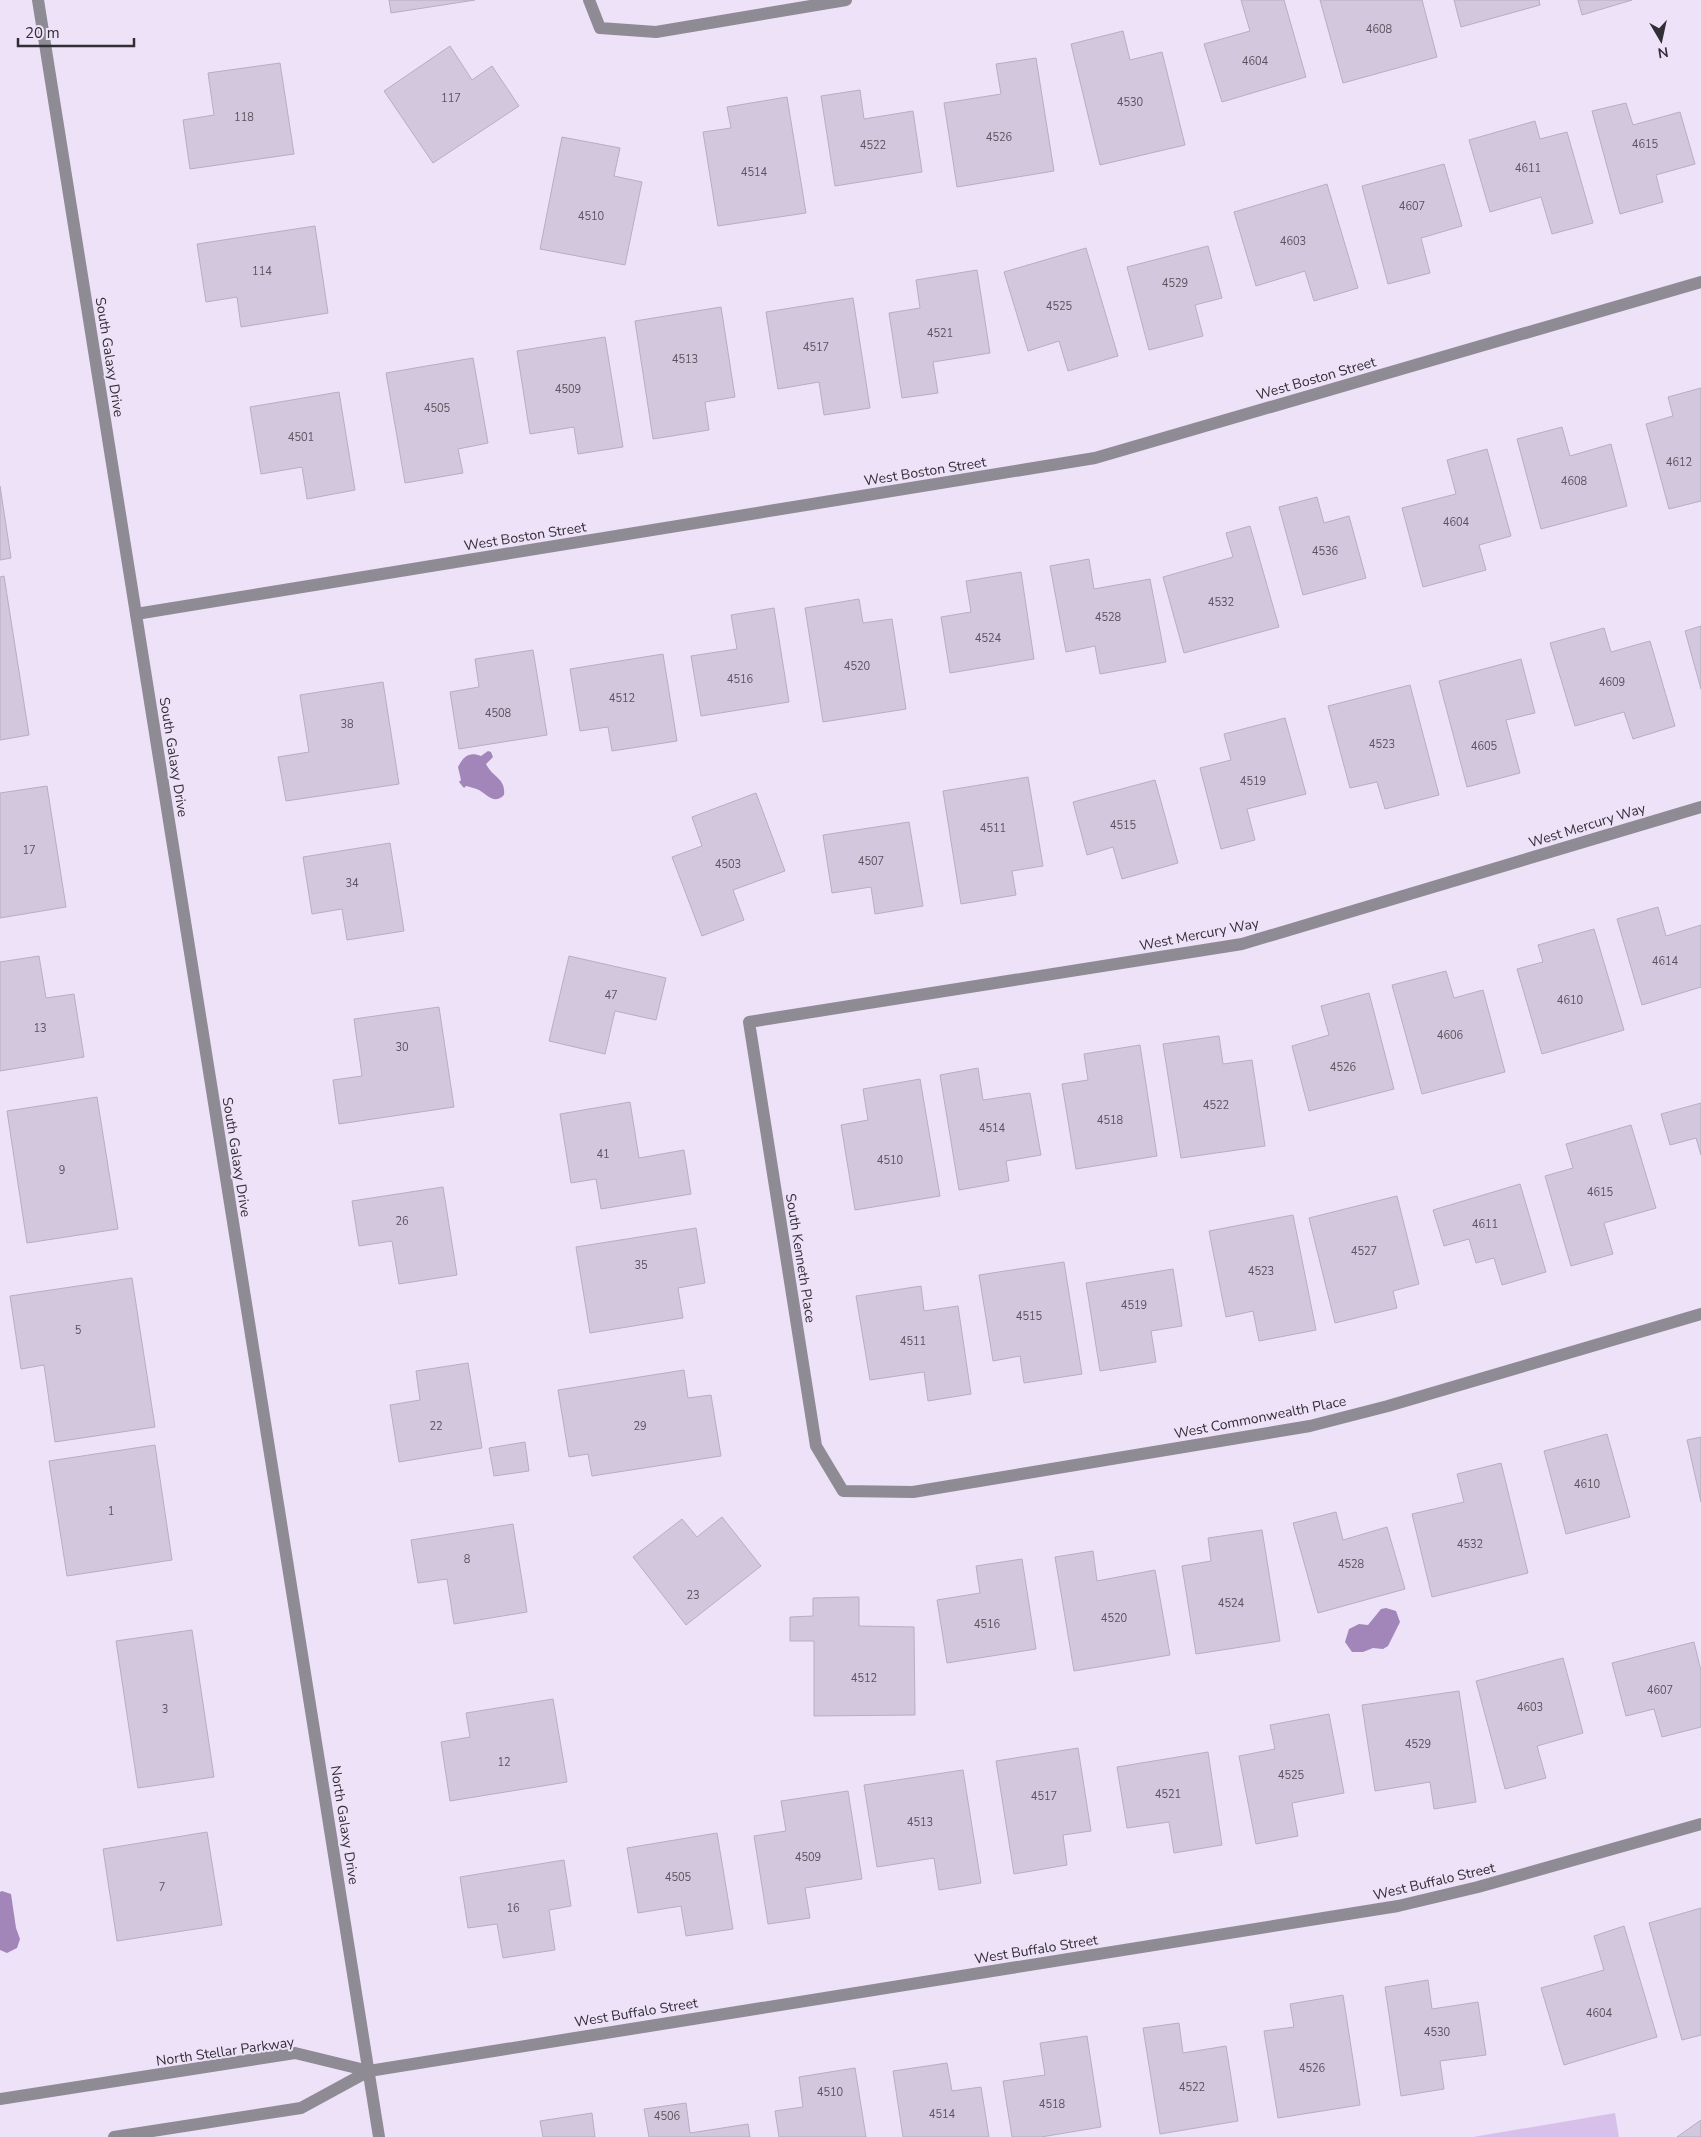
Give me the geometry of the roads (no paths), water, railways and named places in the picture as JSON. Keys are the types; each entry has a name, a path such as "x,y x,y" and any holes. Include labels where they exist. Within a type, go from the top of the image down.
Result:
{"street":[{"name":"South Galaxy Drive","path":"38,0 280,1518"},
{"path":"589,0 600,28 656,32 846,0"},
{"name":"West Boston Street","path":"136,614 1095,458 1701,282"},
{"name":"West Mercury Way","path":"749,1022 1242,944 1701,807"},
{"name":"South Kenneth Place","path":"749,1022 816,1446 843,1491"},
{"name":"West Commonwealth Place","path":"843,1491 913,1492 1310,1426 1388,1406 1701,1314"},
{"name":"North Galaxy Drive","path":"280,1518 379,2137"},
{"name":"West Buffalo Street","path":"368,2071 1398,1906 1478,1887 1701,1824"},
{"name":"North Stellar Parkway","path":"0,2099 295,2053 368,2071"},
{"path":"114,2137 300,2108 368,2071"}]}
